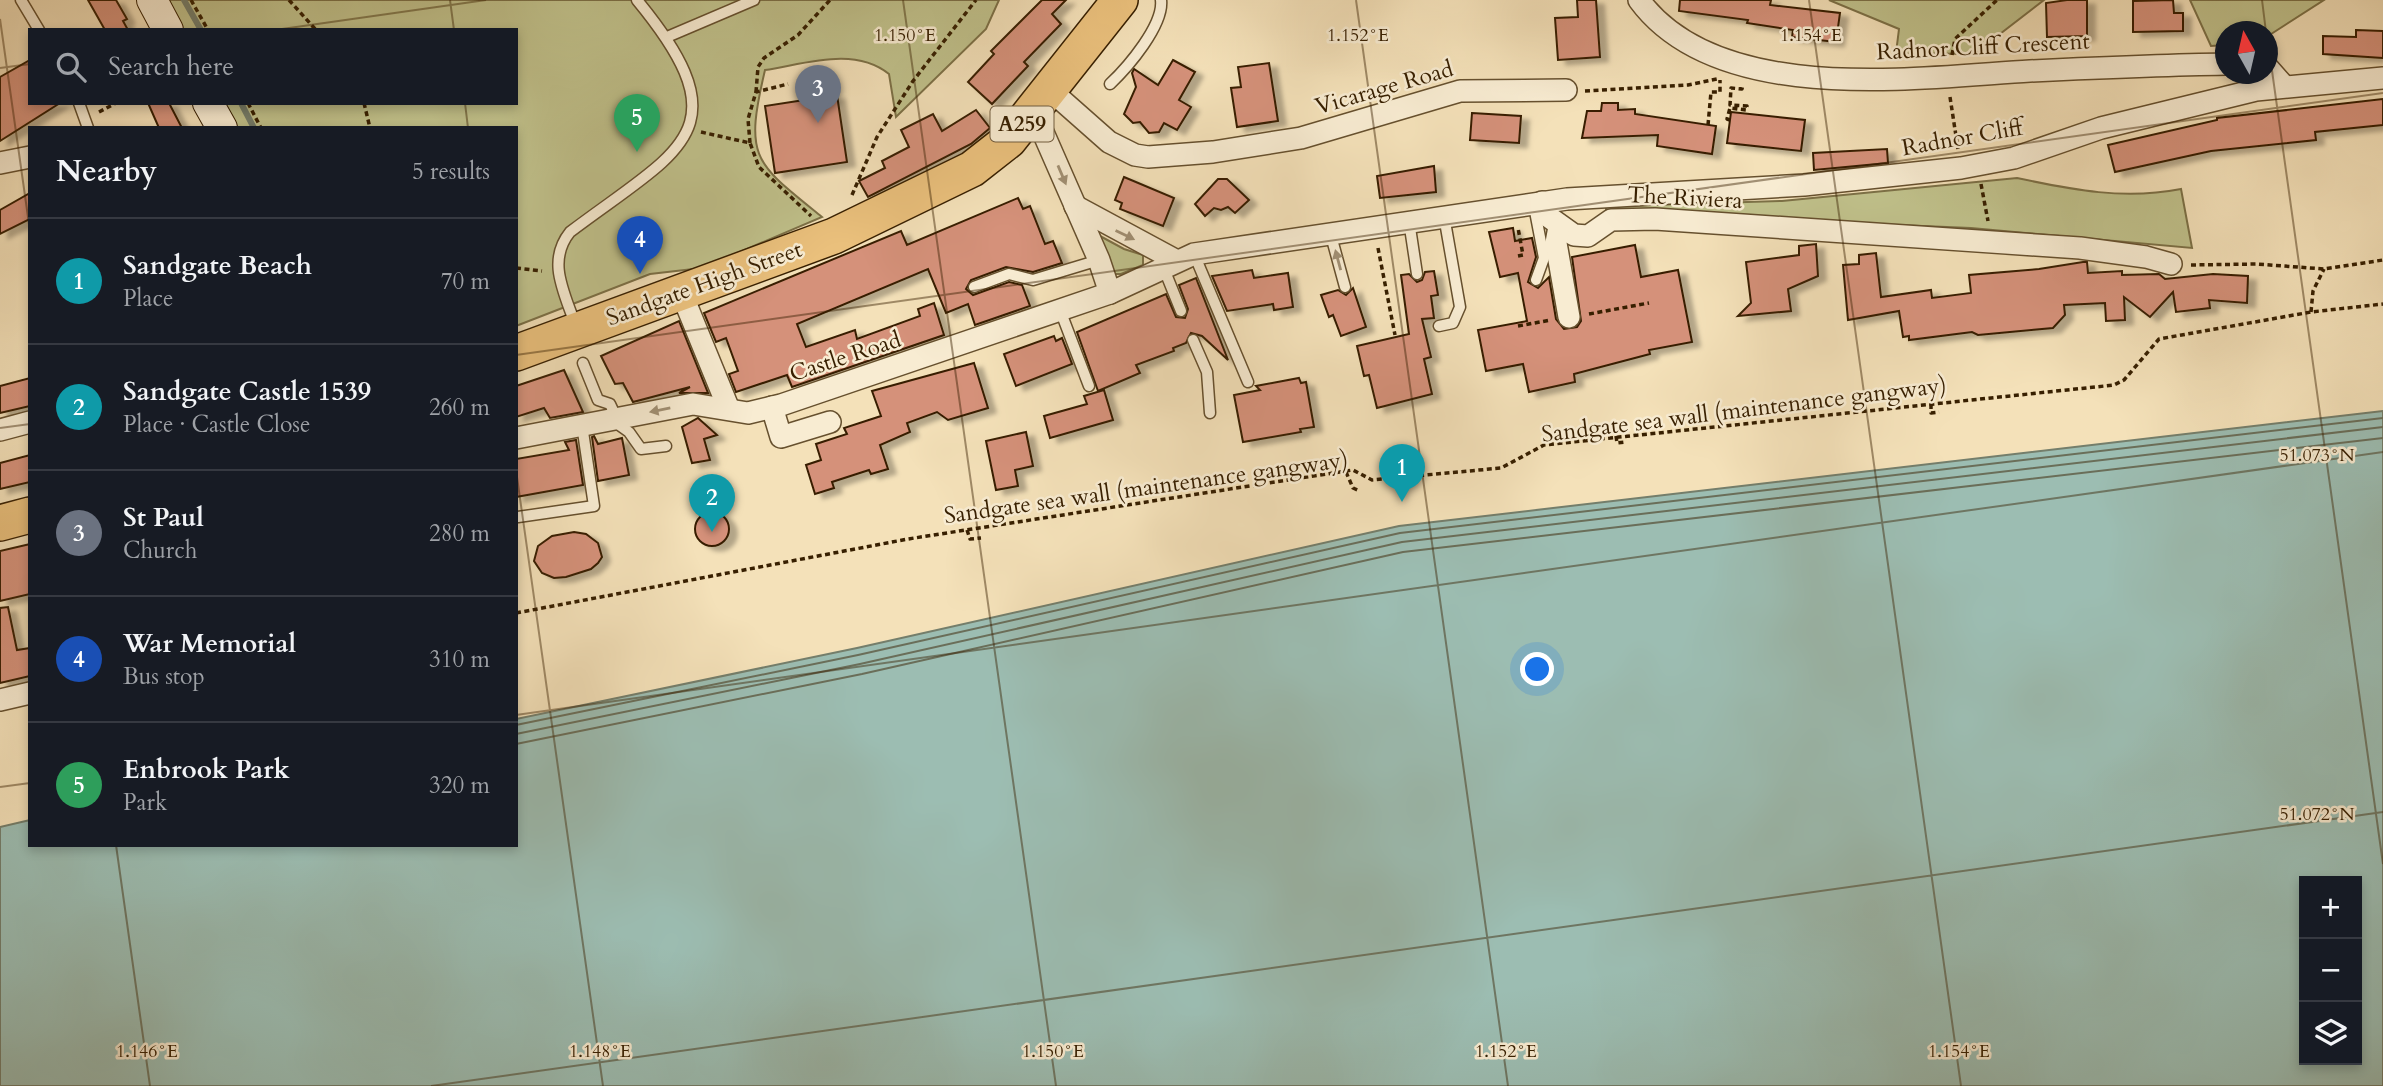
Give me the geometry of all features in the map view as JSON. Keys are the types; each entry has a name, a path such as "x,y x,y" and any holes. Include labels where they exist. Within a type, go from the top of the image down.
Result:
{"highway":[{"name":"A259","path":"1028,117 1121,0"},
{"name":"Sandgate High Street","path":"518,353 580,347 681,292 834,236 891,211 972,169 1009,140 1028,117"},
{"path":"0,523 28,516"}],"main road":[{"path":"152,0 167,28"},
{"path":"209,105 221,126"}],"street":[{"name":"Radnor Cliff Crescent","path":"1639,0 1665,27 1693,47 1749,70 1849,78 2215,64"},
{"name":"Radnor Cliff","path":"1530,203 1804,185 1969,167 2036,151 2113,125 2284,86 2383,78"},
{"path":"2278,80 2284,86"},
{"name":"Vicarage Road","path":"1049,89 1109,142 1122,150 1148,157 1213,152 1301,138 1460,91 1566,90"},
{"path":"1028,117 1042,130 1099,260 1110,293"},
{"path":"0,163 28,157"},
{"path":"1075,206 1113,229 1178,261 1330,232 1530,203 1559,227 1556,243 1569,317"},
{"name":"The Riviera","path":"1559,227 1574,235 1588,236 1611,220 1655,219 2080,248 2146,257 2177,265"},
{"name":"Castle Road","path":"518,438 693,404 728,407 748,413 772,407 1110,293 1178,261"},
{"path":"681,292 728,407"},
{"path":"772,407 781,437 830,422"},
{"path":"0,430 28,423"},
{"path":"0,700 28,693"}],"lane":[{"path":"21,0 38,28"},
{"path":"637,0 667,37 684,66 691,87 694,110 689,128 681,144 570,232 559,246 557,262 580,347 598,400 610,404 614,419 629,432 641,449 666,446"},
{"path":"667,37 754,0"},
{"path":"1110,84 1132,64 1162,11 1161,0"},
{"path":"80,105 87,126"},
{"path":"1530,203 1544,258 1535,279"},
{"path":"1439,326 1453,323 1460,307 1444,216"},
{"path":"1409,221 1417,274"},
{"path":"1330,232 1345,287"},
{"path":"974,287 1009,274 1032,281 1099,260"},
{"path":"1178,261 1181,311"},
{"path":"1178,261 1248,382"},
{"path":"1060,310 1088,386"},
{"path":"1194,340 1207,372 1210,413"},
{"path":"518,517 594,506 582,425"}],"path":[{"path":"191,0 207,28"},
{"path":"289,0 314,28"},
{"path":"812,217 759,167 750,143 748,119 756,92 758,67 764,58 798,35 830,0"},
{"path":"848,203 877,137 913,81 975,0"},
{"path":"1955,39 1997,0"},
{"path":"1566,90 1607,91 1688,85 1749,70"},
{"path":"1730,120 1727,119 1730,108 1746,110 1747,106 1730,105 1731,88 1742,89 1749,70"},
{"path":"1708,125 1710,92 1720,92 1720,78"},
{"path":"756,92 788,84"},
{"path":"1950,98 1991,242"},
{"path":"249,105 260,126"},
{"path":"364,105 370,126"},
{"path":"689,128 750,143"},
{"path":"1518,256 1523,255 1530,203"},
{"path":"1373,225 1395,335"},
{"path":"2177,265 2257,264 2324,269 2383,260"},
{"path":"518,268 542,271"},
{"path":"2311,312 2313,291 2324,269"},
{"name":"Sandgate sea wall (maintenance gangway)","path":"518,613 817,555 1346,471 1353,471 1372,480 1501,468 1544,445 2114,386 2124,380 2159,338 2311,312 2383,304"},
{"path":"1931,404 1931,413 1938,412"},
{"path":"1616,436 1617,443 1625,442"},
{"path":"1346,471 1353,488 1360,491"},
{"path":"967,530 970,540 981,538"}],"green space":[{"path":"162,0 999,0 986,29 896,117 889,74 875,66 860,61 829,59 765,70 755,123 760,156 781,183 822,217 702,268 650,274 518,325 518,126 231,126 220,105 518,105 518,28 177,28"},
{"path":"1829,0 2044,0 1974,54 1896,53 1899,29"},
{"path":"2190,0 2324,0 2278,30 2278,21 2215,21 2215,46 2211,46"},
{"path":"2017,178 2078,190 2119,194 2181,189 2192,248 1971,228 1606,213 1606,207 1615,206 1782,201"},
{"path":"1100,236 1124,249 1143,255 1143,265 1114,274"}],"water":[{"path":"2383,411 2383,1086 0,1086 0,827 28,820 28,847 518,847 518,719 857,648 1399,526"}],"building":[{"path":"88,0 116,0 127,19 123,21 127,28 104,28"},
{"path":"1042,0 1066,0 1052,14 1061,24 1024,62 1028,66 992,104 968,82 994,54 991,51"},
{"path":"1577,0 1596,0 1600,57 1558,60 1555,18 1578,17"},
{"path":"1680,0 1771,0 1770,5 1840,13 1836,42 1792,37 1793,30 1747,23 1748,20 1679,11"},
{"path":"2087,0 2087,36 2047,37 2046,3"},
{"path":"2173,0 2174,13 2183,13 2183,31 2133,32 2133,1"},
{"path":"2356,30 2383,31 2383,58 2323,54 2323,36 2356,37"},
{"path":"1173,60 1195,72 1179,100 1191,107 1177,130 1164,123 1159,132 1149,133 1140,122 1133,123 1124,114 1136,87 1132,73 1134,69 1158,85"},
{"path":"28,61 28,105 57,105 0,141 0,77"},
{"path":"1269,63 1278,121 1237,127 1231,88 1241,87 1238,67"},
{"path":"837,95 847,162 775,173 765,106"},
{"path":"2383,99 2383,125 2315,132 2316,140 2211,151 2115,172 2108,145 2217,118"},
{"path":"1602,103 1618,103 1618,110 1635,109 1635,114 1716,126 1712,154 1657,146 1658,135 1582,138 1587,111 1601,111"},
{"path":"149,105 170,105 181,126 158,126"},
{"path":"976,110 990,128 971,144 868,197 859,181 885,168 882,161 909,147 901,130 933,114 942,131"},
{"path":"1731,112 1805,120 1801,151 1727,143"},
{"path":"1472,113 1521,116 1519,143 1470,140"},
{"path":"1887,149 1888,163 1814,170 1813,153"},
{"path":"1434,166 1436,192 1380,198 1377,176"},
{"path":"1124,177 1174,198 1163,226 1120,209 1122,203 1115,200"},
{"path":"1218,179 1227,179 1249,200 1235,213 1228,207 1221,210 1214,208 1205,216 1195,204"},
{"path":"28,194 28,220 0,234 0,210"},
{"path":"1018,198 1023,209 1030,206 1045,244 1053,241 1062,263 1033,272 1006,267 971,280 966,289 973,295 1009,282 1022,285 1030,306 975,325 968,304 946,313 928,269 797,324 806,347 855,330 857,339 920,316 918,309 934,303 944,335 792,387 787,375 736,392 729,374 738,371 726,338 716,342 704,313 901,231 907,245"},
{"path":"1513,228 1515,241 1532,238 1536,257 1528,282 1538,288 1549,277 1556,319 1564,329 1577,327 1581,321 1572,257 1635,245 1641,277 1678,270 1692,342 1649,350 1650,354 1574,374 1575,382 1529,392 1523,364 1486,371 1478,330 1527,321 1518,273 1500,277 1489,232"},
{"path":"1816,244 1818,276 1788,289 1791,311 1738,316 1751,303 1746,262 1799,255 1799,246"},
{"path":"1876,253 1881,297 1931,290 1932,298 1971,293 1969,275 2087,262 2088,273 2122,271 2122,275 2159,274 2165,279 2213,274 2248,276 2247,303 2209,300 2210,308 2176,312 2173,292 2150,317 2124,297 2125,320 2106,321 2105,303 2064,305 2065,315 2053,328 1978,335 1972,332 1909,340 1909,336 1903,337 1899,311 1848,320 1843,265 1859,264 1859,255"},
{"path":"1252,270 1254,278 1288,273 1293,307 1274,310 1273,304 1227,311 1212,276"},
{"path":"1434,271 1438,295 1431,296 1434,318 1422,319 1431,357 1424,359 1432,394 1377,408 1369,375 1364,376 1357,346 1409,334 1401,275 1409,274 1417,282 1422,280 1425,272"},
{"path":"1196,278 1228,360 1202,336 1191,333 1186,343 1173,348 1174,351 1136,365 1140,373 1098,391 1077,332 1166,294 1176,317 1185,318 1188,309 1179,285"},
{"path":"1353,288 1366,327 1341,336 1333,315 1329,317 1321,295 1338,290 1346,295"},
{"path":"679,321 708,393 679,393 690,387 633,402 623,383 615,384 601,356"},
{"path":"1054,336 1056,341 1062,338 1072,364 1016,386 1004,354"},
{"path":"974,363 988,408 948,420 937,412 907,423 910,432 880,445 888,469 871,474 869,470 832,482 834,488 815,494 806,465 821,460 816,444 847,434 844,428 881,416 872,391"},
{"path":"564,370 583,412 550,418 544,408 518,416 518,385"},
{"path":"1299,378 1301,383 1306,382 1314,427 1300,429 1301,432 1243,442 1234,395 1260,390 1256,386"},
{"path":"28,379 28,406 0,413 0,386"},
{"path":"1104,390 1113,420 1050,438 1044,416 1087,404 1084,396"},
{"path":"698,418 717,435 704,439 710,460 692,463 682,427"},
{"path":"1026,432 1033,466 1015,470 1018,486 996,490 986,441"},
{"path":"594,436 598,444 622,438 629,475 598,481"},
{"path":"576,440 583,485 518,497 518,459 569,450 565,442"},
{"path":"28,456 28,482 0,489 0,463"},
{"path":"712,512 724,517 729,529 724,541 712,546 700,541 695,529 700,517"},
{"path":"574,532 586,534 598,543 602,557 598,563 591,569 566,577 554,578 542,573 534,561 538,546 552,536"},
{"path":"28,544 28,594 0,601 0,551"},
{"path":"8,607 17,650 28,648 28,676 0,683 0,608"}],"waterway":[{"path":"184,0 200,28"},
{"path":"242,105 253,126"}],"place":[{"name":"St Paul","path":"818,123"},
{"name":"Enbrook Park","path":"637,152"},
{"name":"War Memorial","path":"640,274"},
{"name":"Sandgate Beach","path":"1402,502"},
{"name":"Sandgate Castle 1539","path":"712,532"}]}
